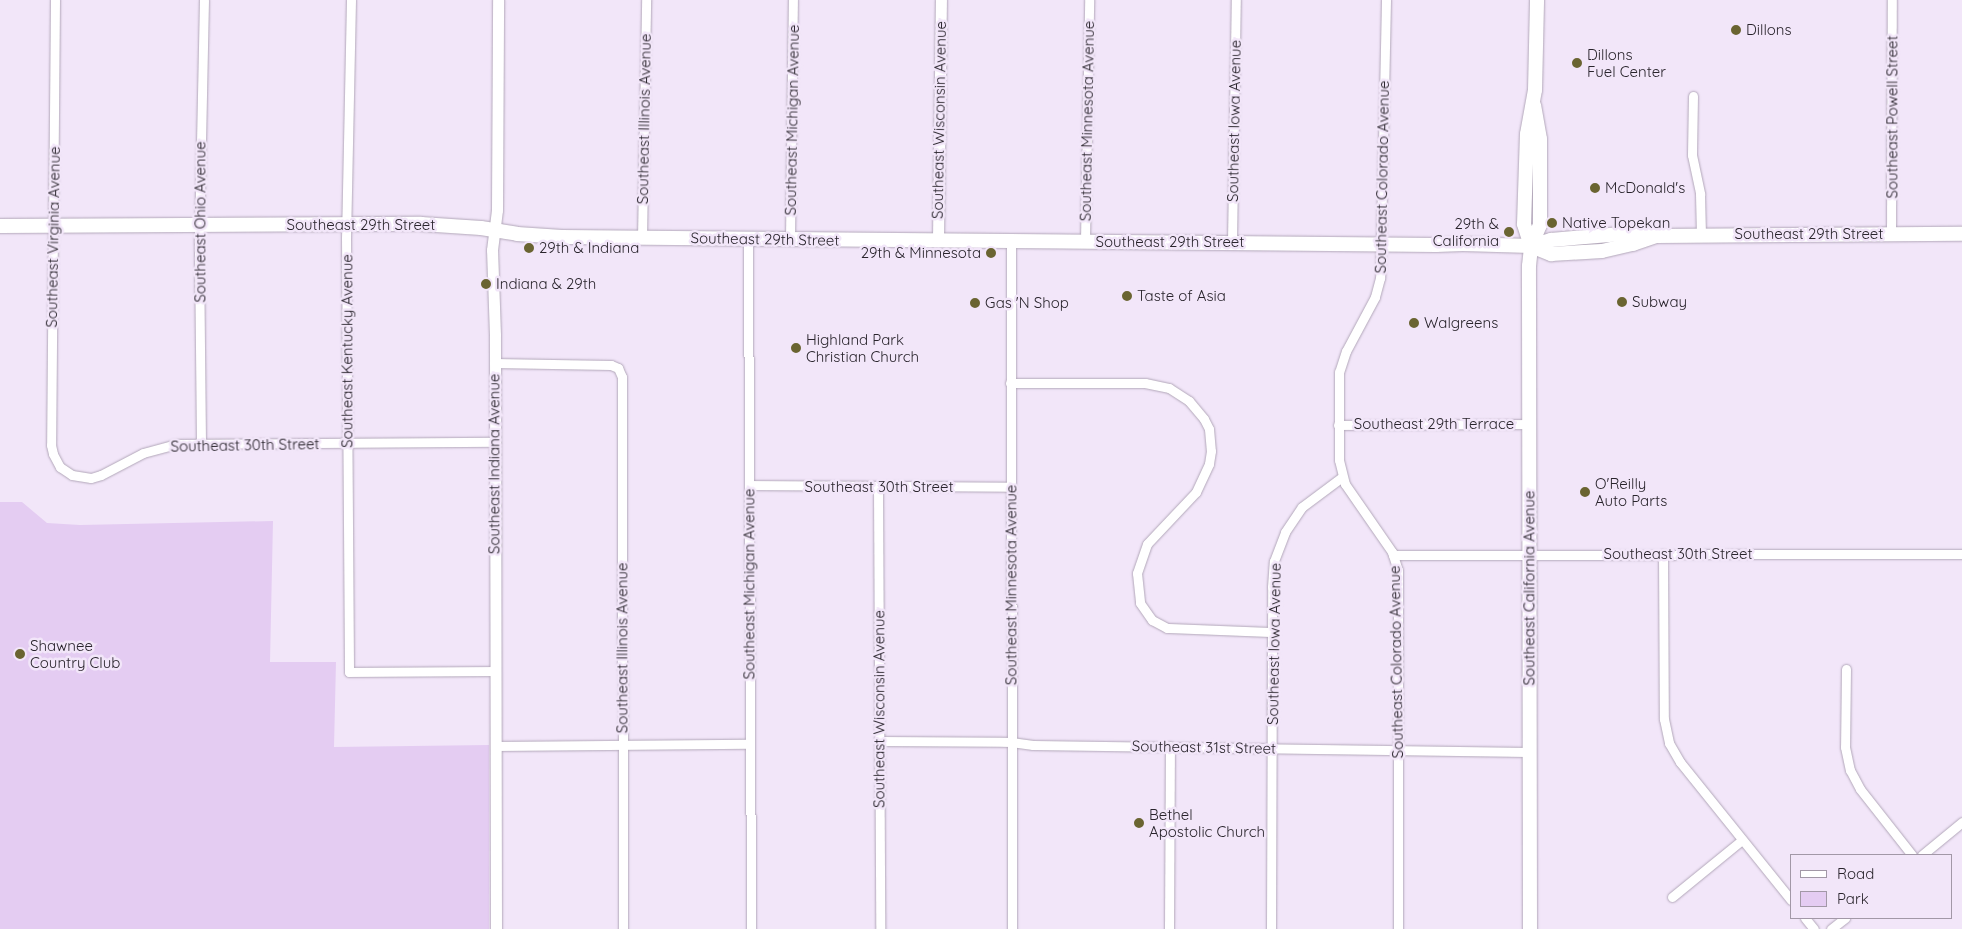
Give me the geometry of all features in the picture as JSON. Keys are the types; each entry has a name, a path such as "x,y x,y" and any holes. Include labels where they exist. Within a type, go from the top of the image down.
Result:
{"main road":[{"name":"Southeast California Avenue","path":"1530,929 1529,266 1531,246 1540,224 1540,139 1534,106 1537,0"},
{"name":"Southeast 29th Street","path":"0,226 420,224 554,236 1381,243 1531,246 1551,254 1586,253 1633,244 1656,236 1962,234"}],"street":[{"name":"Southeast Virginia Avenue","path":"55,0 51,445 57,463 64,470"},
{"name":"Southeast Ohio Avenue","path":"201,443 199,225 204,0"},
{"name":"Southeast Kentucky Avenue","path":"351,0 348,225 349,672 494,671"},
{"name":"Southeast Indiana Avenue","path":"496,929 492,250 497,210 498,0"},
{"name":"Southeast Illinois Avenue","path":"642,238 646,0"},
{"name":"Southeast Michigan Avenue","path":"790,239 793,0"},
{"name":"Southeast Wisconsin Avenue","path":"938,240 941,0"},
{"name":"Southeast Minnesota Avenue","path":"1086,241 1089,0"},
{"name":"Southeast Iowa Avenue","path":"1232,242 1236,0"},
{"name":"Southeast Colorado Avenue","path":"1386,0 1380,278 1375,298 1346,350 1339,372 1338,425 1339,460 1342,477 1393,555 1398,570 1398,929"},
{"name":"Southeast Powell Street","path":"1891,234 1892,0"},
{"path":"1693,96 1692,155 1700,194 1701,235"},
{"name":"Southeast Michigan Avenue","path":"748,239 751,929"},
{"name":"Southeast Minnesota Avenue","path":"1011,241 1012,929"},
{"name":"Southeast Illinois Avenue","path":"494,363 601,364 618,368 622,377 623,929"},
{"path":"1010,383 1145,383 1169,388 1189,401 1204,419 1208,429 1211,451 1209,464 1196,492 1147,544 1138,573 1140,604 1152,620 1167,628 1272,632"},
{"name":"Southeast 29th Terrace","path":"1338,425 1529,424"},
{"name":"Southeast 30th Street","path":"64,470 81,478 91,478 102,475 133,457 159,448 201,443 494,442"},
{"name":"Southeast Iowa Avenue","path":"1272,929 1272,574 1277,549 1285,532 1302,507 1342,477"},
{"name":"Southeast 30th Street","path":"748,485 878,488 1010,487"},
{"name":"Southeast Wisconsin Avenue","path":"878,488 880,929"},
{"path":"1663,554 1666,732 1680,762 1790,899"},
{"name":"Southeast 30th Street","path":"1393,555 1962,554"},
{"path":"1846,668 1845,747 1850,770 1860,789 1911,854"},
{"name":"Southeast 31st Street","path":"879,741 1011,742 1033,746 1170,746 1529,752"},
{"path":"495,746 749,744"},
{"path":"1170,746 1170,929"},
{"path":"1923,854 1962,822"},
{"path":"1672,897 1742,840"},
{"path":"1806,919 1814,929"},
{"path":"1831,929 1844,919"}],"green space":[{"name":"Shawnee Country Club","path":"0,502 22,502 47,523 80,525 273,521 270,662 336,662 334,747 489,745 489,929 0,929"}],"place":[{"name":"Dillons","path":"1736,30"},
{"name":"Dillons Fuel Center","path":"1577,63"},
{"name":"McDonald's","path":"1595,188"},
{"name":"Native Topekan","path":"1552,223"},
{"name":"29th & California","path":"1509,232"},
{"name":"29th & Indiana","path":"529,248"},
{"name":"29th & Minnesota","path":"991,253"},
{"name":"Indiana & 29th","path":"486,284"},
{"name":"Taste of Asia","path":"1127,296"},
{"name":"Subway","path":"1622,302"},
{"name":"Gas 'N Shop","path":"975,303"},
{"name":"Walgreens","path":"1414,323"},
{"name":"Highland Park Christian Church","path":"796,348"},
{"name":"O'Reilly Auto Parts","path":"1585,492"},
{"name":"Shawnee Country Club","path":"20,654"},
{"name":"Bethel Apostolic Church","path":"1139,823"}]}
